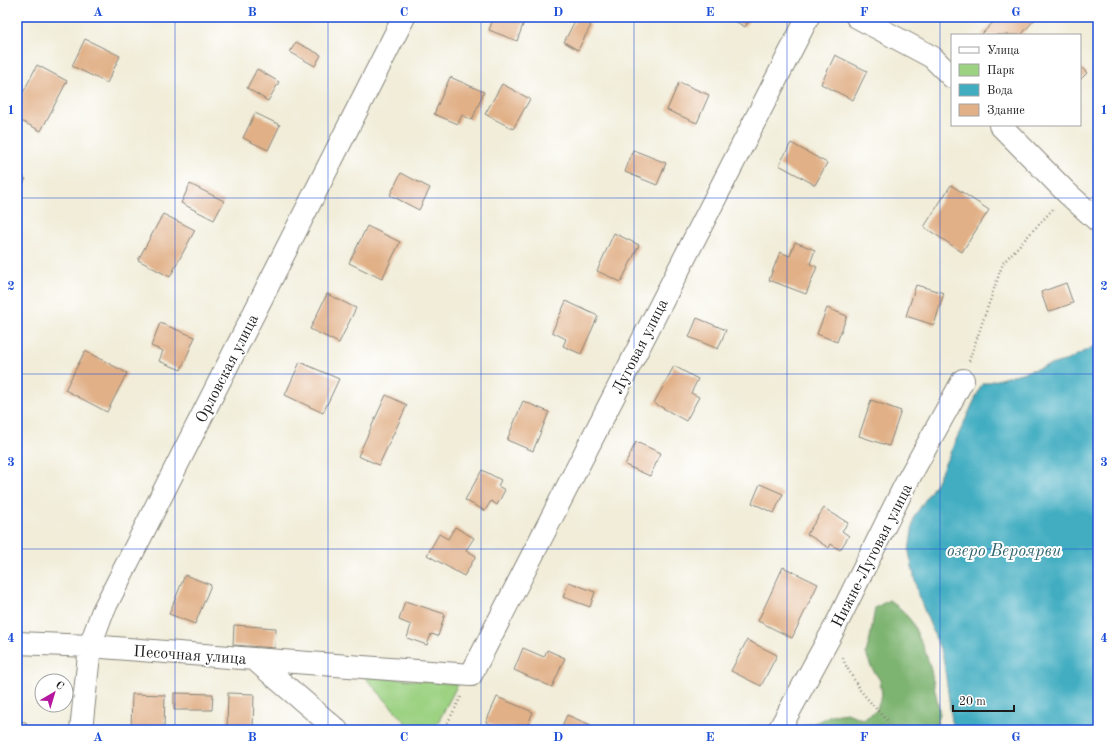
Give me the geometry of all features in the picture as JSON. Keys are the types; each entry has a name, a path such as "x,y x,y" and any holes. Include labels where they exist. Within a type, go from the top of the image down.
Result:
{"street":[{"name":"Орловская улица","path":"81,730 90,646 102,613 404,17"},
{"name":"Луговая улица","path":"471,675 808,17"},
{"path":"857,17 932,57 951,76"},
{"path":"1001,126 1067,193 1098,221"},
{"name":"Нижне-Луговая улица","path":"779,730 835,626 904,487 963,380"},
{"name":"Песочная улица","path":"17,644 90,646 254,658 337,730"},
{"path":"254,658 471,675"}],"path":[{"path":"963,380 1002,263 1067,193"},
{"path":"835,626 845,664 860,690 895,730"},
{"path":"444,730 471,675"}],"green space":[{"path":"889,600 902,610 912,622 925,651 930,666 940,714 935,730 801,730 805,725 817,722 831,715 847,713 862,719 876,711 882,695 880,680 871,667 866,653 875,608"},
{"path":"364,676 458,684 434,730 412,730"}],"water":[{"name":"озеро Вероярви","path":"1098,344 1098,730 955,730 952,721 943,656 918,595 909,552 914,517 936,483 982,384 1068,360"}],"building":[{"path":"494,17 512,17 524,22 517,41 489,30"},
{"path":"577,17 591,25 578,50 564,42"},
{"path":"728,17 751,17 745,27"},
{"path":"998,17 1037,17 1022,34 982,34"},
{"path":"85,39 120,56 107,83 72,66"},
{"path":"296,42 321,55 315,66 290,52"},
{"path":"835,55 867,71 853,100 821,84"},
{"path":"37,65 67,81 41,131 17,119 17,105"},
{"path":"1081,67 1087,73 1081,79"},
{"path":"257,69 279,82 268,101 247,88"},
{"path":"450,77 484,92 472,120 462,115 458,124 434,114"},
{"path":"679,82 709,95 697,123 667,110"},
{"path":"502,84 530,99 513,129 485,114"},
{"path":"255,113 280,125 268,150 243,138"},
{"path":"791,143 827,163 815,185 779,165"},
{"path":"633,150 666,163 657,185 625,172"},
{"path":"401,173 430,188 419,210 390,195"},
{"path":"17,174 26,179 17,194"},
{"path":"190,184 224,201 214,220 181,203"},
{"path":"951,185 989,210 962,252 924,227"},
{"path":"163,214 195,230 170,277 138,260"},
{"path":"367,226 400,242 382,279 349,263"},
{"path":"614,233 639,245 621,282 597,271"},
{"path":"795,242 815,250 810,264 817,267 806,294 769,280 780,252 790,256"},
{"path":"1066,283 1073,303 1048,312 1041,292"},
{"path":"916,285 944,293 934,325 906,316"},
{"path":"327,294 356,308 339,343 310,329"},
{"path":"566,301 598,316 581,354 563,346 566,339 552,332"},
{"path":"827,308 847,316 837,342 817,334"},
{"path":"697,318 726,330 718,349 689,337"},
{"path":"160,323 195,337 181,370 159,361 163,351 151,346"},
{"path":"85,351 127,373 107,412 65,390"},
{"path":"300,362 339,379 323,413 285,395"},
{"path":"674,366 698,379 691,393 699,397 686,421 654,403"},
{"path":"386,395 407,405 379,465 358,456"},
{"path":"871,400 901,411 889,446 859,436"},
{"path":"523,401 549,412 533,451 507,440"},
{"path":"636,442 661,453 650,476 625,465"},
{"path":"482,470 501,480 498,486 505,490 497,505 491,501 485,511 465,500"},
{"path":"760,484 783,494 774,513 752,503"},
{"path":"824,508 848,523 842,531 849,536 840,550 831,544 829,548 807,534"},
{"path":"455,527 474,538 466,550 476,556 464,576 427,555 439,534 448,539"},
{"path":"783,567 818,584 792,638 758,621"},
{"path":"185,575 211,585 195,624 169,614"},
{"path":"569,582 595,592 590,607 563,597"},
{"path":"405,601 445,614 438,636 431,634 427,645 407,638 411,625 399,620"},
{"path":"234,625 276,628 275,648 233,645"},
{"path":"747,640 777,655 761,686 731,671"},
{"path":"523,648 544,657 547,650 565,658 552,687 514,670"},
{"path":"174,693 213,694 212,710 174,710"},
{"path":"228,693 254,694 253,730 227,730"},
{"path":"132,694 165,695 164,730 131,730"},
{"path":"497,697 533,712 526,730 503,730 486,722"},
{"path":"567,715 591,725 589,730 560,730"},
{"path":"17,721 26,722 26,730 17,730"}]}
